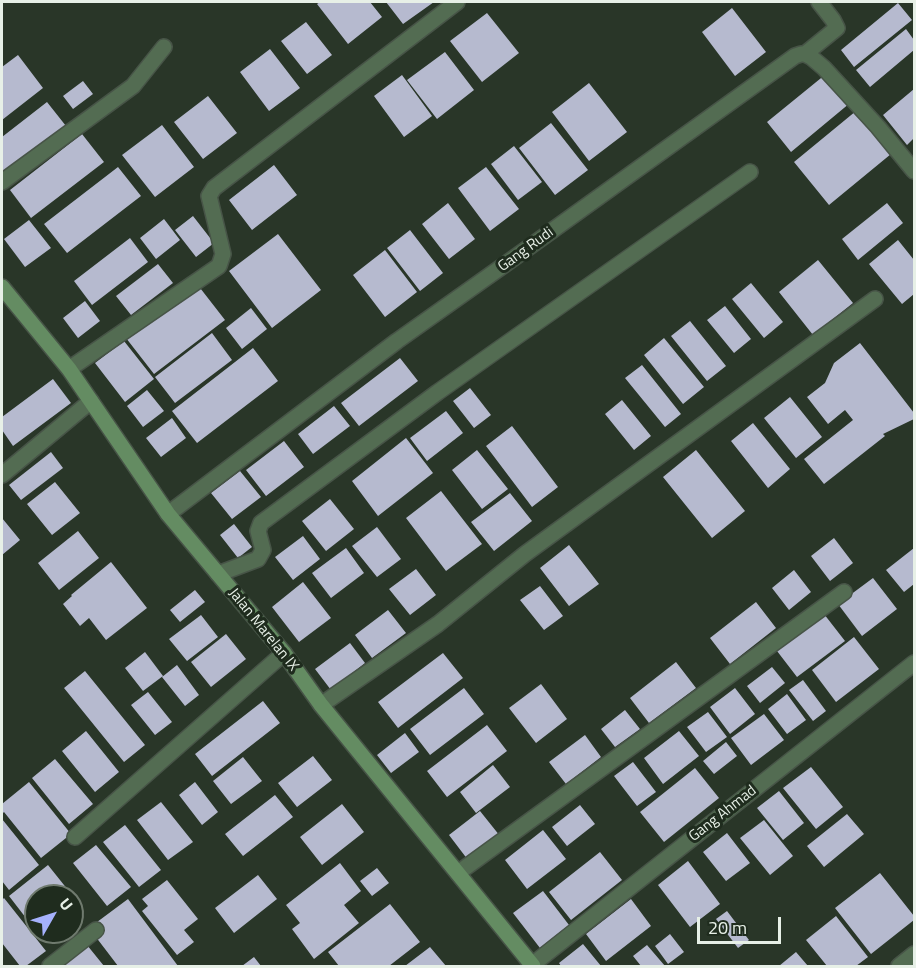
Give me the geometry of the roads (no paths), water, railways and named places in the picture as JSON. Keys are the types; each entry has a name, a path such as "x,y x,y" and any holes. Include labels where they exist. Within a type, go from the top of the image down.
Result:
{"main road":[{"name":"Jalan Marelan IX","path":"2,287 69,369 168,513 284,653 321,705 533,966"}],"street":[{"path":"69,369 219,266 223,254 209,196 214,188 457,2"},
{"name":"Gang Rudi","path":"168,513 397,341 795,56 805,54 837,28 819,2"},
{"path":"2,182 133,86 164,47"},
{"path":"805,54 824,68 878,126 915,171"},
{"path":"218,574 258,559 263,550 258,531 261,523 438,392 750,172"},
{"path":"321,705 438,624 525,554 875,299"},
{"path":"2,475 91,401"},
{"path":"458,873 844,592"},
{"path":"75,837 284,653"},
{"name":"Gang Ahmad","path":"533,966 915,663"},
{"path":"50,966 96,930"},
{"path":"899,966 915,954"}]}
